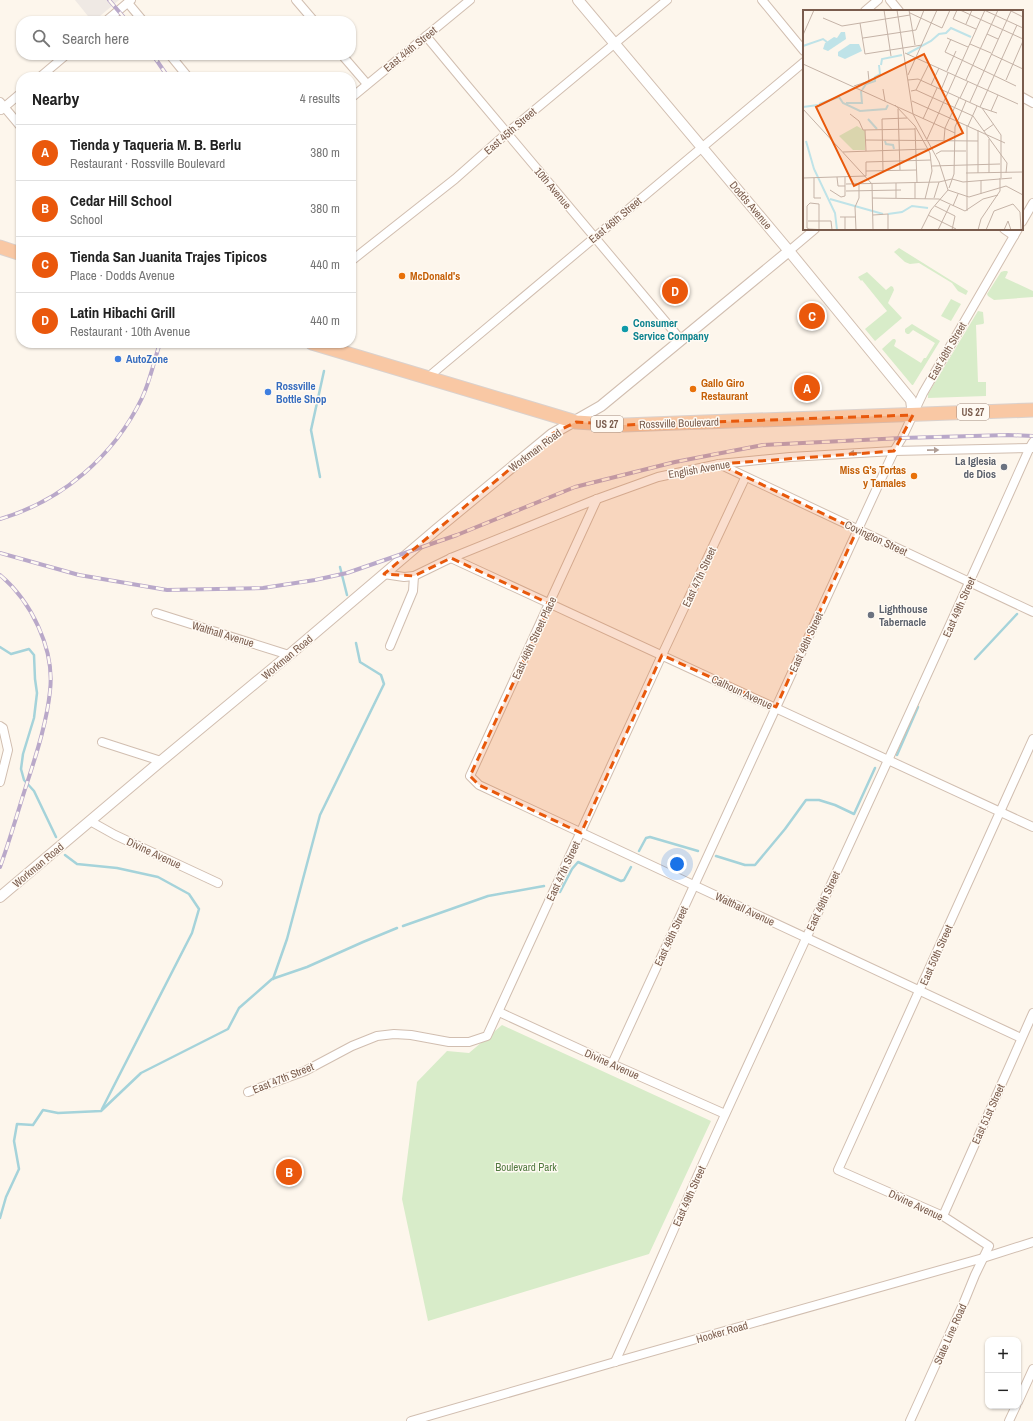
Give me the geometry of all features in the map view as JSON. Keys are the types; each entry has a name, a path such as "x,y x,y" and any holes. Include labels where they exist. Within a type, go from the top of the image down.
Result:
{"highway":[{"path":"0,247 16,252"},
{"name":"Rossville Boulevard","path":"329,348 576,422 624,426 1033,410"}],"street":[{"path":"296,0 310,16"},
{"name":"East 44th Street","path":"356,94 426,36 460,3 470,0"},
{"name":"Dodds Avenue","path":"578,0 789,251 911,400 913,414"},
{"name":"East 45th Street","path":"356,257 455,179 507,133 667,0"},
{"path":"762,0 803,50"},
{"path":"866,10 878,0"},
{"path":"890,0 898,10"},
{"path":"112,16 130,1 140,16"},
{"name":"10th Avenue","path":"426,36 681,340"},
{"path":"46,72 60,60"},
{"path":"174,60 184,72"},
{"path":"346,60 367,84"},
{"name":"East 46th Street","path":"427,378 803,63"},
{"path":"16,96 1,106 16,122"},
{"path":"1023,98 1033,103"},
{"path":"1023,220 1033,203"},
{"path":"576,422 601,406 715,310 814,230"},
{"name":"East 48th Street","path":"612,1064 894,451 902,438 923,392 1016,232"},
{"name":"Workman Road","path":"0,897 161,761 290,655 416,546 552,434 576,422"},
{"name":"English Avenue","path":"384,574 404,577 414,576 451,558 597,499 658,477 719,464 790,457 894,451 1032,446"},
{"name":"East 49th Street","path":"615,1362 725,1114 1032,446"},
{"name":"Covington Street","path":"719,464 745,478 1033,612"},
{"name":"East 47th Street","path":"248,1092 305,1071 352,1046 378,1036 394,1034 411,1035 449,1042 469,1042 487,1036 745,478"},
{"name":"East 46th Street Place","path":"470,776 597,499"},
{"name":"Calhoun Avenue","path":"451,558 1033,827"},
{"path":"390,646 413,591 414,576"},
{"name":"Walthall Avenue","path":"156,613 290,655"},
{"path":"0,726 3,728 8,750 0,782"},
{"name":"East 50th Street","path":"838,1170 1033,739"},
{"path":"102,742 161,761"},
{"name":"Walthall Avenue","path":"470,776 479,785 1022,1038"},
{"name":"Divine Avenue","path":"90,821 115,836 218,883"},
{"name":"Divine Avenue","path":"499,1012 725,1114"},
{"name":"East 51st Street","path":"943,1216 1033,1013"},
{"name":"Divine Avenue","path":"838,1170 943,1216 989,1246"},
{"name":"Hooker Road","path":"411,1421 983,1258 1033,1242"},
{"name":"State Line Road","path":"910,1421 989,1246"},
{"path":"1021,1395 1033,1369"},
{"path":"1009,1421 1015,1409"}],"highlighted area":[{"path":"913,415 894,451 719,464 857,530 776,707 662,655 581,833 479,785 470,776 550,604 451,558 414,576 384,574 552,434 576,422 624,425"}],"shaded area":[{"path":"75,0 119,0 100,16 88,16"}],"green space":[{"path":"899,248 968,291 966,295 958,291 952,283 919,263 910,264 905,262 894,252"},
{"path":"867,272 886,290 891,286 893,287 894,290 888,303 902,318 875,341 865,329 887,311 858,277"},
{"path":"1001,272 1008,272 1005,278 1033,291 1033,297 994,300 988,296 987,294"},
{"path":"951,299 961,304 951,321 941,316"},
{"path":"978,311 983,312 984,323 976,325 978,382 986,382 986,396 928,398 928,394"},
{"path":"912,324 940,341 913,385 882,349 893,339 895,339 896,341 894,346 921,363 924,358 926,358 935,343 913,330 907,334 905,329"},
{"name":"Boulevard Park","path":"502,1025 711,1121 649,1254 428,1321 402,1199 417,1082 447,1051 469,1053"}],"waterway":[{"path":"320,477 311,430 324,371"},
{"path":"340,567 347,595"},
{"path":"975,659 1017,614"},
{"path":"273,979 287,939 320,815 384,684 381,675 360,662 356,643"},
{"path":"0,647 11,654 29,649 34,655 37,693 34,718 23,754 21,769 24,780 34,791 56,837"},
{"path":"897,755 918,707"},
{"path":"716,856 745,865 755,865 785,829 806,800 819,800 835,805 854,814 875,768"},
{"path":"639,851 646,838 650,837 698,851"},
{"path":"65,855 77,864 117,868 158,877 189,894 199,909 192,933 102,1109"},
{"path":"560,892 572,869 578,862 621,881 624,880 631,867"},
{"path":"403,926 488,896 544,886"},
{"path":"0,1218 6,1197 19,1169 14,1141 17,1124 33,1125 43,1110 58,1113 101,1111 141,1073 228,1029 239,1008 272,979 307,967 397,928"}],"railway":[{"path":"109,0 123,16"},
{"path":"156,60 165,72"},
{"path":"0,519 23,511 44,501 84,474 101,457 117,439 142,398 150,378 159,348"},
{"path":"0,553 79,575 167,590 263,588 315,580 347,573 457,535 575,487 675,462 763,445 902,438 1008,435 1033,436"},
{"path":"0,575 22,598 31,612 45,643 51,675 49,702 42,734 0,867"}],"place":[{"name":"McDonald's","path":"402,276"},
{"name":"Latin Hibachi Grill","path":"675,291"},
{"name":"Tienda San Juanita Trajes Tipicos","path":"812,316"},
{"name":"Consumer Service Company","path":"625,329"},
{"name":"AutoZone","path":"118,359"},
{"name":"Tienda y Taqueria M. B. Berlu","path":"807,388"},
{"name":"Gallo Giro Restaurant","path":"693,389"},
{"name":"Rossville Bottle Shop","path":"268,392"},
{"name":"La Iglesia de Dios","path":"1004,467"},
{"name":"Miss G's Tortas y Tamales","path":"914,476"},
{"name":"Lighthouse Tabernacle","path":"871,615"},
{"name":"Cedar Hill School","path":"289,1172"}]}
